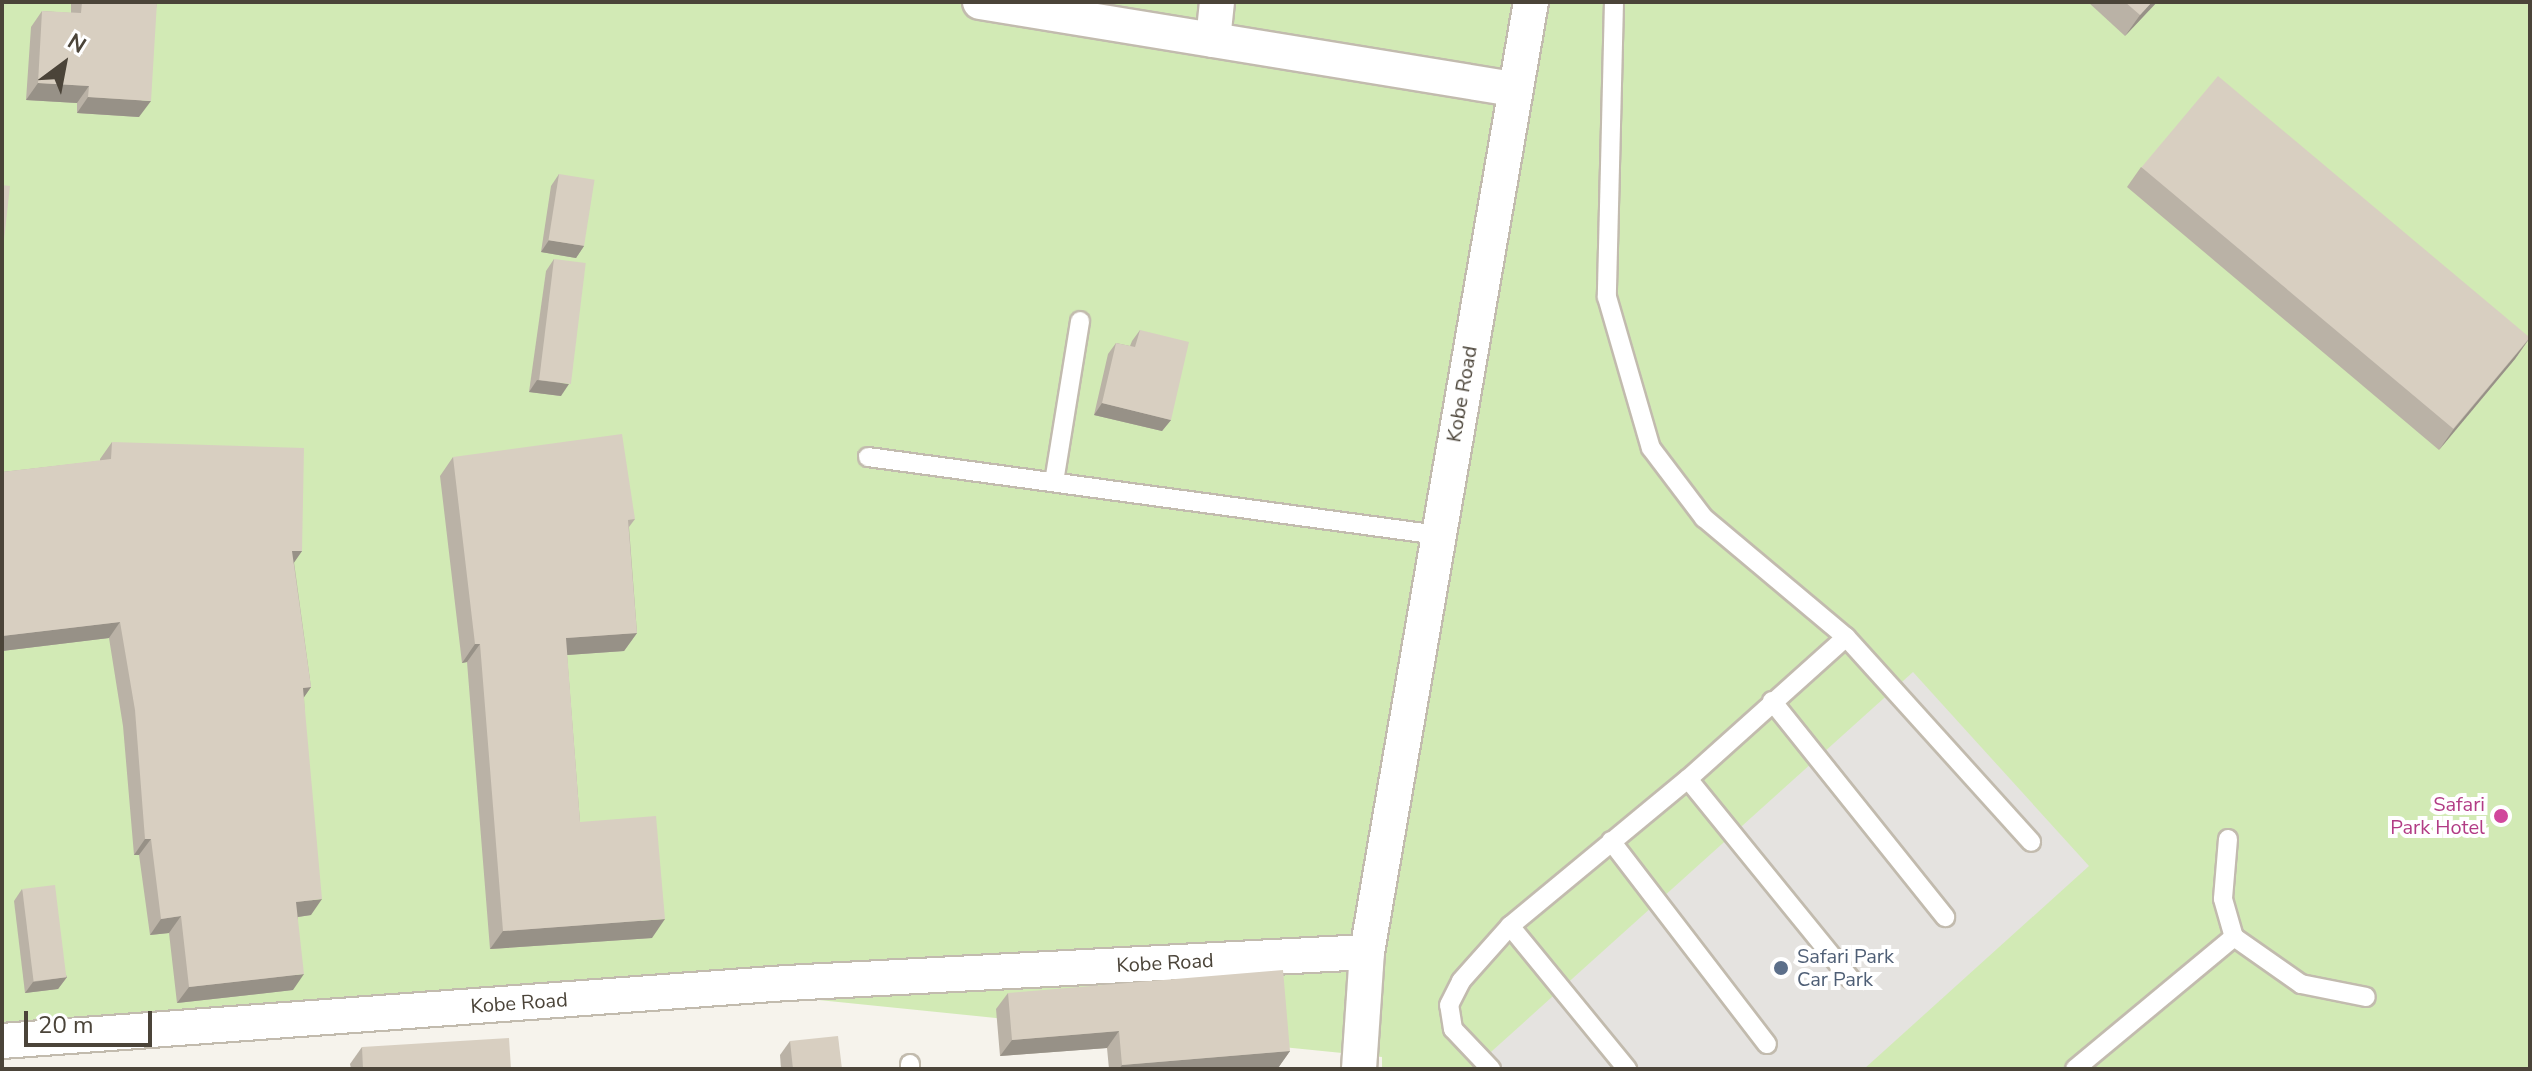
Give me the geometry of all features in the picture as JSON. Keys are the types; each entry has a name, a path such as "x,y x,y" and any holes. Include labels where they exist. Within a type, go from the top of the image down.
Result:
{"street":[{"path":"980,2 1513,89"},
{"path":"1213,40 1217,2"},
{"name":"Kobe Road","path":"2,1041 772,984 1367,952 1513,89 1531,2"},
{"path":"1359,1069 1367,952"}],"lane":[{"path":"1614,2 1607,297 1651,448 1704,518 1846,637 2031,842"},
{"path":"1054,482 1080,321"},
{"path":"868,457 1438,535"},
{"path":"1491,1069 1453,1029 1449,1005 1461,981 1510,926 1688,779 1846,637"},
{"path":"1772,701 1945,917"},
{"path":"1688,779 1850,978"},
{"path":"2228,839 2223,899 2234,937 2301,984 2366,997"},
{"path":"1611,841 1767,1044"},
{"path":"1510,926 1627,1069"},
{"path":"2075,1069 2234,937"}],"green space":[{"path":"2,2 2530,2 2530,1069 1382,1069 1382,1057 709,989 2,1053"}],"shaded area":[{"name":"Safari Park Car Park","path":"1913,672 2089,866 1864,1069 1472,1069"}],"building":[{"path":"82,2 157,2 151,101 88,97 89,86 38,83 42,11 81,13"},
{"path":"2125,2 2152,2 2140,15"},
{"path":"2218,76 2530,338 2453,429 2142,167"},
{"path":"559,174 595,180 584,246 549,240"},
{"path":"2,185 10,186 4,240 2,240"},
{"path":"554,259 586,263 571,384 539,380"},
{"path":"1140,330 1189,342 1171,420 1102,403 1116,343 1135,347"},
{"path":"622,434 635,519 628,520 637,633 566,638 580,822 656,816 665,919 503,931 480,644 475,644 453,457"},
{"path":"112,442 304,448 302,551 292,551 311,687 303,688 322,899 296,902 304,974 189,987 181,916 161,919 151,839 145,839 135,710 120,622 2,636 2,472 111,459"},
{"path":"55,885 66,977 34,981 22,889"},
{"path":"1283,970 1290,1051 1122,1065 1119,1031 1012,1040 1008,993"},
{"path":"838,1036 842,1069 793,1069 790,1041"},
{"path":"509,1038 511,1069 363,1069 362,1047"}],"place":[{"name":"Safari Park Hotel","path":"2501,816"},
{"name":"Safari Park Car Park","path":"1781,968"}]}
